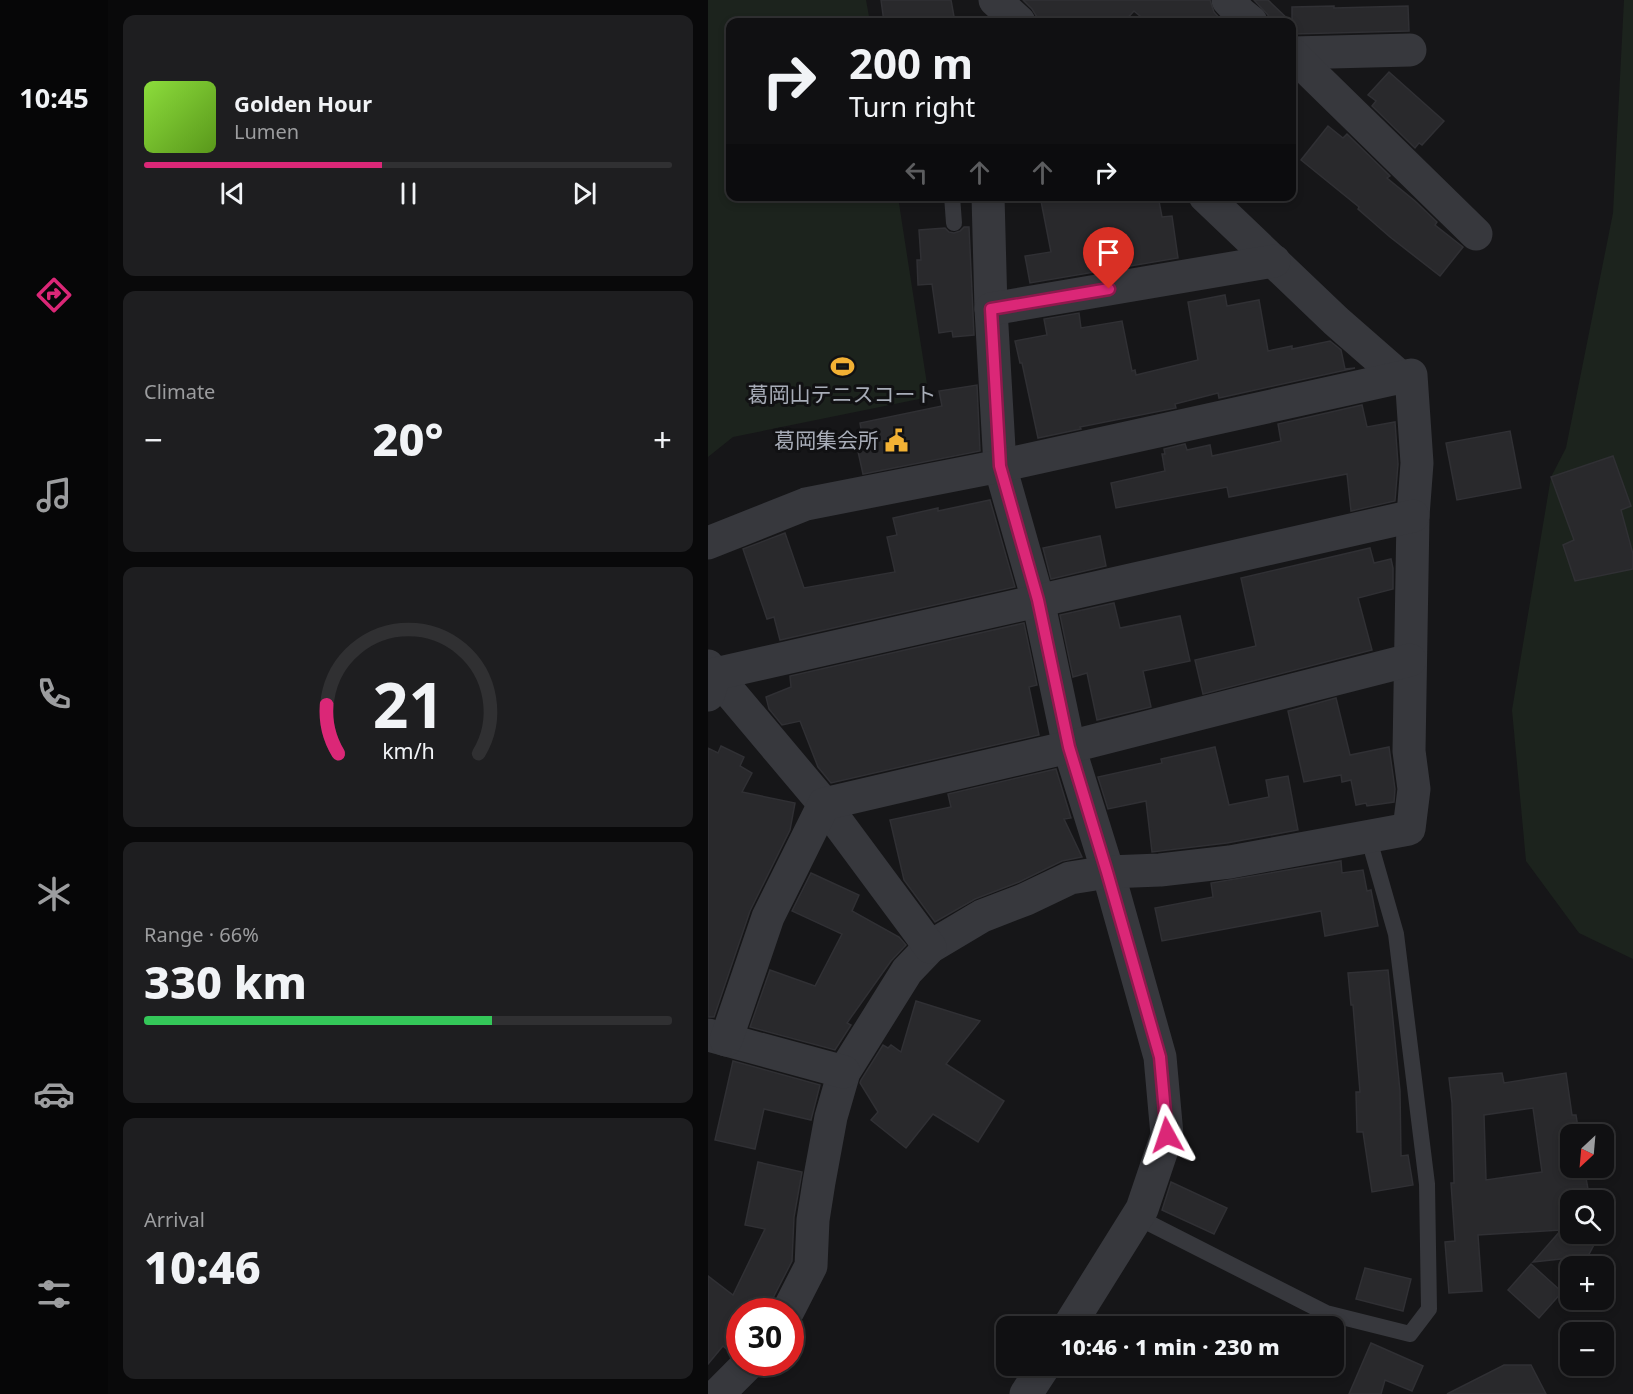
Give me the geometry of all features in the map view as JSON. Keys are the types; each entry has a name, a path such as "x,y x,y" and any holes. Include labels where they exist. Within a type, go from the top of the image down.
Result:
{"street":[{"path":"984,0 984,18"},
{"path":"995,0 1015,18"},
{"path":"1228,0 1246,18"},
{"path":"1296,54 1410,50"},
{"path":"1296,58 1476,234"},
{"path":"988,201 991,309 1000,466 1038,600 1069,747 1160,1057 1167,1135 1142,1209 1075,1316"},
{"path":"1210,201 1336,321 1400,377"},
{"path":"991,309 1275,261"},
{"path":"708,543 806,504 1000,466 1410,375 1417,463 1413,516 1410,660 1410,751 1414,789 1408,829 1230,862 1160,870 1107,872 1070,879 982,916 930,947 907,971 843,1072 831,1117 819,1182 813,1220 811,1266 795,1298"},
{"path":"930,947 824,804 710,678 1038,600 1413,516"},
{"path":"824,804 1069,747 1410,660"},
{"path":"824,804 768,917 713,1038 843,1072"},
{"path":"718,1394 736,1376"},
{"path":"1026,1394 1038,1376"}],"lane":[{"path":"952,201 954,223"},
{"path":"1137,1217 1326,1313 1410,1334 1429,1309 1427,1184 1396,934 1368,836"}],"shaded area":[{"path":"708,0 866,0 869,18 726,18 726,201 899,201 929,397 733,437 708,457"},
{"path":"1624,0 1633,0 1633,959 1579,933 1526,861 1512,710 1551,477 1566,448 1613,213"}],"building":[{"path":"881,0 951,0 954,18 883,18"},
{"path":"1023,0 1210,0 1214,12 1219,18 1142,18 1134,11 1128,18 1038,18"},
{"path":"1254,0 1268,0 1287,18 1268,18"},
{"path":"1408,6 1409,31 1296,34 1296,18 1292,18 1292,7"},
{"path":"1389,72 1444,121 1422,145 1419,143 1415,148 1372,106 1376,101 1368,95"},
{"path":"1328,126 1343,138 1347,134 1390,176 1387,178 1437,222 1435,225 1463,247 1440,276 1390,237 1358,209 1359,207 1301,160"},
{"path":"1041,201 1159,201 1162,217 1172,216 1178,258 1030,283 1025,256 1051,252"},
{"path":"964,227 969,227 974,335 953,337 952,331 939,333 932,284 918,285 917,260 921,260 919,230 945,228 954,233"},
{"path":"1225,295 1227,306 1259,300 1268,351 1292,346 1292,349 1330,341 1341,350 1345,369 1355,368 1219,398 1218,393 1175,404 1176,408 1080,427 1081,429 1038,438 1015,341 1047,335 1044,319 1079,313 1081,328 1122,321 1132,371 1135,370 1136,375 1198,360 1188,302"},
{"path":"977,385 980,451 863,474 857,447 864,446 860,423 942,406 939,391"},
{"path":"1362,405 1367,427 1395,422 1398,464 1395,501 1351,511 1347,474 1229,497 1227,487 1116,508 1111,483 1165,471 1162,454 1165,454 1164,449 1185,444 1187,450 1210,445 1212,456 1281,441 1278,424"},
{"path":"1510,431 1521,488 1457,500 1446,443"},
{"path":"1613,456 1631,506 1621,510 1633,554 1633,569 1575,581 1563,545 1574,540 1551,477"},
{"path":"990,500 1015,587 780,640 774,617 767,619 743,549 785,533 804,588 895,572 887,537 897,535 893,518"},
{"path":"1100,536 1106,566 1051,579 1043,548"},
{"path":"1370,548 1374,563 1391,559 1393,568 1393,589 1358,598 1372,650 1203,694 1195,660 1256,646 1241,578"},
{"path":"1114,603 1120,628 1180,616 1190,661 1143,671 1151,707 1097,720 1087,673 1073,677 1060,615"},
{"path":"1024,623 1037,685 1029,687 1039,735 831,783 818,767 800,721 782,725 769,709 766,697 791,687 790,676"},
{"path":"1336,698 1350,755 1389,747 1395,789 1394,802 1367,806 1366,803 1356,805 1351,780 1342,782 1341,775 1304,782 1288,711"},
{"path":"721,746 744,757 740,766 752,773 742,792 795,803 790,830 750,911 714,1017 708,1017 708,748 718,753"},
{"path":"1215,747 1229,805 1269,797 1266,780 1288,776 1298,830 1227,843 1152,852 1146,801 1108,809 1098,777 1162,763 1161,759"},
{"path":"1056,769 1071,818 1064,819 1082,857 1062,861 1019,882 975,899 935,922 904,880 890,820 951,807 948,794"},
{"path":"1341,861 1342,873 1363,870 1367,891 1371,890 1378,926 1325,936 1321,911 1162,941 1155,908 1213,897 1211,883"},
{"path":"811,873 859,895 852,911 899,937 906,945 891,961 847,1023 851,1025 835,1050 750,1027 770,970 815,986 842,934 792,911"},
{"path":"1388,970 1400,1091 1401,1156 1408,1155 1413,1185 1372,1192 1363,1132 1357,1132 1356,1092 1360,1092 1348,973"},
{"path":"916,1001 980,1021 946,1064 1004,1101 978,1142 933,1114 906,1148 871,1120 878,1112 860,1083 861,1080 883,1045 888,1048 891,1045 901,1052"},
{"path":"733,1061 820,1085 811,1120 764,1109 755,1149 715,1140"},
{"path":"1502,1073 1504,1083 1566,1073 1572,1115 1576,1115 1577,1124 1560,1124 1560,1178 1586,1178 1588,1190 1560,1190 1560,1230 1478,1235 1482,1291 1449,1293 1445,1242 1455,1241 1451,1183 1454,1183 1452,1103 1449,1078","holes":["1533,1108 1542,1172 1486,1180 1484,1115"]},
{"path":"758,1162 802,1172 794,1217 792,1261 773,1298 726,1298 726,1349 723,1346 708,1364 708,1276 733,1295 765,1229 745,1225"},
{"path":"1171,1182 1227,1208 1214,1234 1162,1210"},
{"path":"1560,1231 1560,1244 1594,1244 1588,1256 1560,1256 1560,1259 1533,1262"},
{"path":"1531,1264 1560,1290 1560,1294 1539,1318 1508,1290"},
{"path":"1365,1268 1411,1279 1403,1311 1356,1299"},
{"path":"1371,1343 1423,1366 1412,1391 1385,1380 1381,1394 1349,1394"},
{"path":"1504,1365 1531,1365 1546,1394 1447,1394"}],"place":[{"name":"葛岡山テニスコート","path":"842,367"},
{"name":"葛岡集会所","path":"897,441"}],"route":[{"path":"1109,289 991,309 1000,466 1038,600 1069,747 1160,1057 1167,1135"}]}
